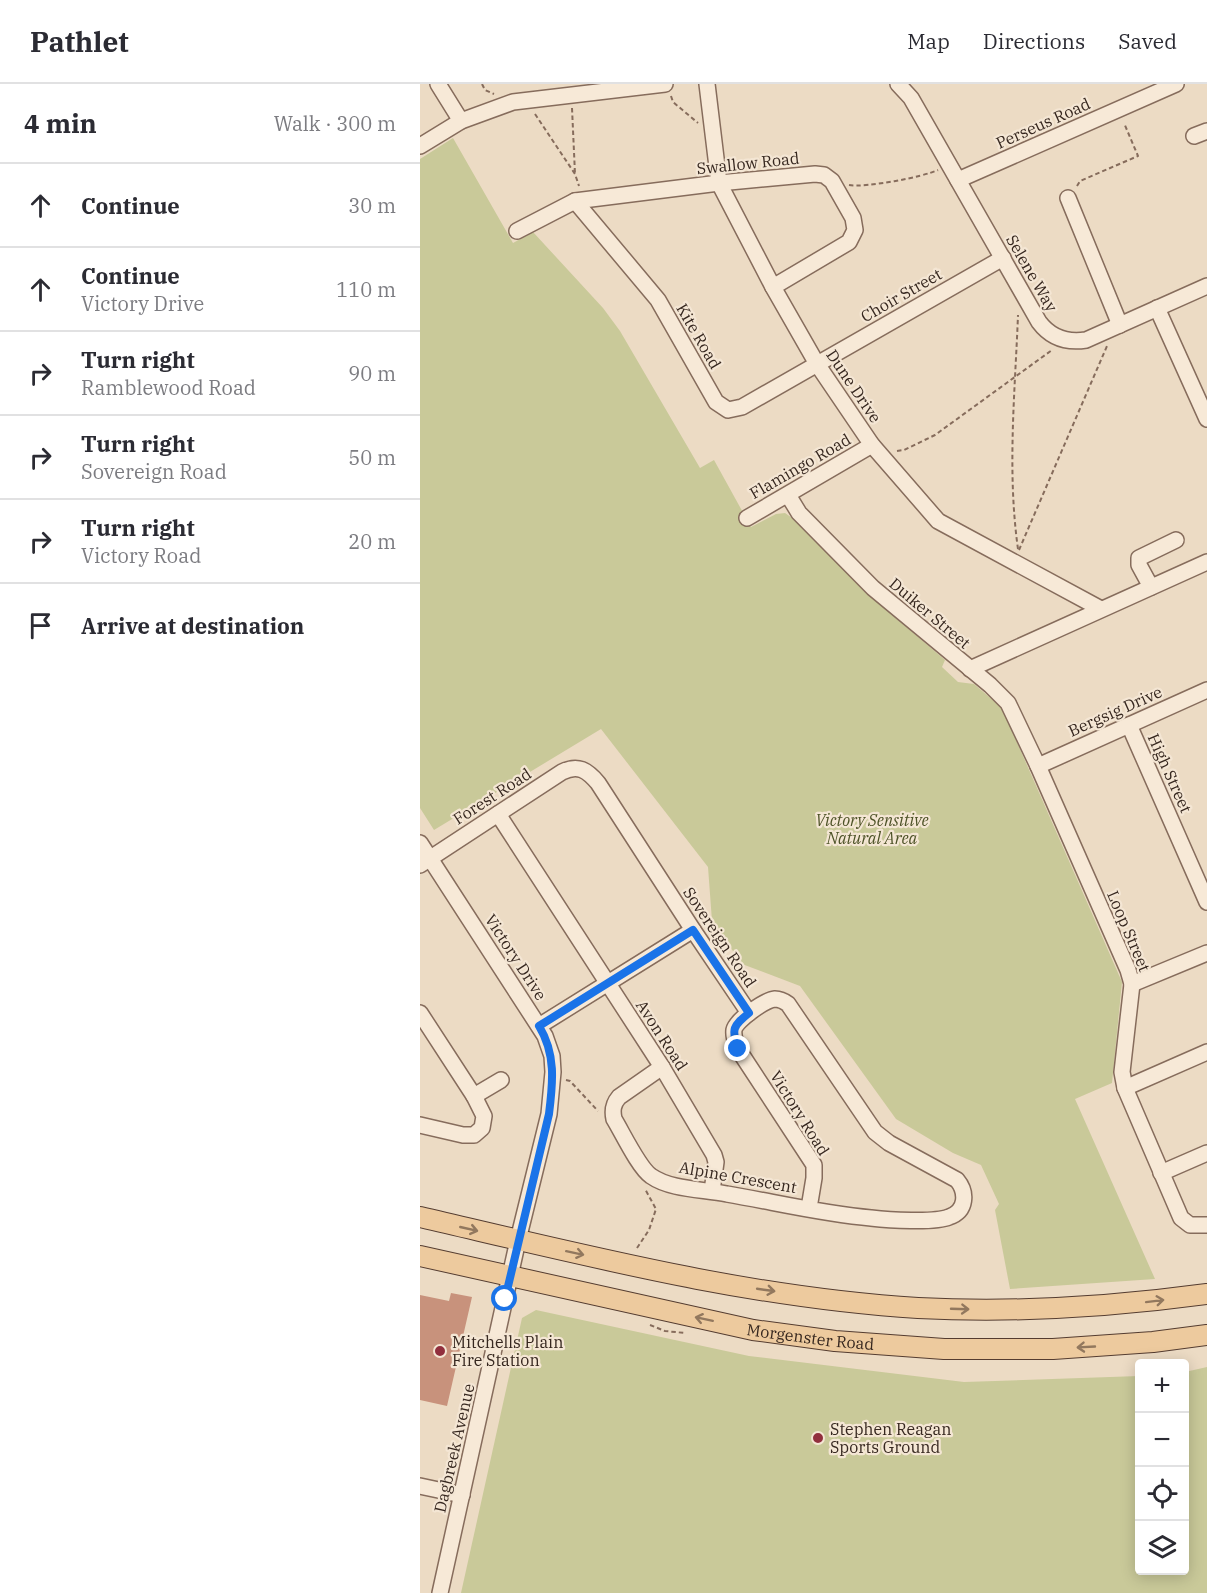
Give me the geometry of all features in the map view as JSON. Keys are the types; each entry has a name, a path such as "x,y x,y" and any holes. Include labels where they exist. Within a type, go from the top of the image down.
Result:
{"main road":[{"path":"420,1217 724,1284 835,1300 918,1308 1024,1310 1101,1307 1207,1294"},
{"name":"Morgenster Road","path":"420,1256 753,1330 860,1343 944,1349 1053,1349 1152,1342 1207,1335"}],"street":[{"path":"438,84 461,121"},
{"name":"Dune Drive","path":"707,84 719,183 773,287 817,364 876,449 938,521 1101,609"},
{"name":"Selene Way","path":"898,84 911,98 1044,328 1062,340"},
{"name":"Perseus Road","path":"958,180 1176,84"},
{"path":"420,146 461,121 513,102 661,87"},
{"name":"Swallow Road","path":"518,231 579,201 719,183 815,174 824,175 832,181"},
{"path":"773,287 849,242 855,230 853,218 832,181"},
{"path":"1068,198 1113,328"},
{"name":"Kite Road","path":"579,201 658,300 716,402 728,410 742,407 817,364"},
{"name":"Choir Street","path":"817,364 1003,258"},
{"path":"1062,340 1086,340 1207,286"},
{"path":"1157,308 1205,410"},
{"name":"Flamingo Road","path":"747,518 876,449"},
{"name":"Duiker Street","path":"788,495 799,513 873,588 990,685 1008,704 1038,766"},
{"path":"1151,587 1139,565 1139,558 1176,540"},
{"path":"969,669 1207,562"},
{"name":"Bergsig Drive","path":"1038,766 1207,690"},
{"name":"High Street","path":"1129,725 1207,902"},
{"name":"Loop Street","path":"1038,766 1128,970 1132,984 1122,1072 1125,1088 1181,1218 1190,1225 1207,1225"},
{"name":"Forest Road","path":"425,862 562,772 575,768"},
{"name":"Sovereign Road","path":"575,768 585,770 598,783 749,1013 770,1000 780,999 788,1004 875,1132 889,1143 957,1180 964,1188 965,1195 960,1208"},
{"name":"Avon Road","path":"498,814 662,1067 714,1155 716,1162 712,1191"},
{"name":"Victory Drive","path":"420,843 425,862 539,1026 552,1056 553,1085 549,1114 510,1276"},
{"path":"539,1026 693,930"},
{"path":"1132,984 1207,953"},
{"path":"420,1013 474,1096 484,1116 482,1128 474,1135 463,1135 420,1125"},
{"name":"Victory Road","path":"749,1013 736,1025 734,1037 738,1049 814,1165 809,1208"},
{"path":"1125,1088 1207,1052"},
{"path":"644,1169 614,1119 614,1104 618,1097 662,1067"},
{"path":"474,1096 501,1080"},
{"path":"1161,1173 1207,1153"},
{"name":"Alpine Crescent","path":"644,1169 658,1180 684,1187 871,1218 950,1217 960,1208"},
{"name":"Dagbreek Avenue","path":"440,1593 510,1276"},
{"path":"420,1486 462,1495"}],"path":[{"path":"661,87 673,102 712,134"},
{"path":"571,95 575,174 579,201"},
{"path":"530,100 536,115 575,174"},
{"path":"1068,198 1080,181 1138,156 1118,109"},
{"path":"832,181 856,186 933,173 950,165"},
{"path":"1028,302 1018,313 1012,430 1012,512 1018,553 1113,328"},
{"path":"876,449 904,450 935,435 1054,349 1062,340"},
{"path":"562,1079 570,1081 594,1108 614,1119"},
{"path":"637,1248 649,1230 656,1209 643,1185 644,1169"}],"green space":[{"name":"Victory Sensitive Natural Area","path":"453,138 513,243 533,232 603,308 620,331 700,468 714,460 751,527 776,514 785,513 795,520 863,590 945,660 942,667 958,682 974,684 1002,708 1122,982 1112,1083 1075,1099 1155,1279 1010,1289 995,1210 999,1204 981,1165 953,1153 896,1119 800,986 742,964 712,921 708,867 601,729 434,830 420,808 420,159"},
{"name":"Stephen Reagan Sports Ground","path":"536,1310 749,1356 964,1382 1135,1376 1135,1575 1189,1575 1189,1371 1207,1367 1207,1593 461,1593 522,1318"}],"building":[{"name":"Mitchells Plain Fire Station","path":"451,1293 472,1297 447,1406 420,1400 420,1295 449,1301"}],"place":[{"name":"Mitchells Plain Fire Station","path":"440,1351"},
{"name":"Stephen Reagan Sports Ground","path":"818,1438"}],"route":[{"path":"505,1299 549,1114 553,1085 552,1056 539,1026 693,930 749,1013 734,1028 738,1049"}]}
